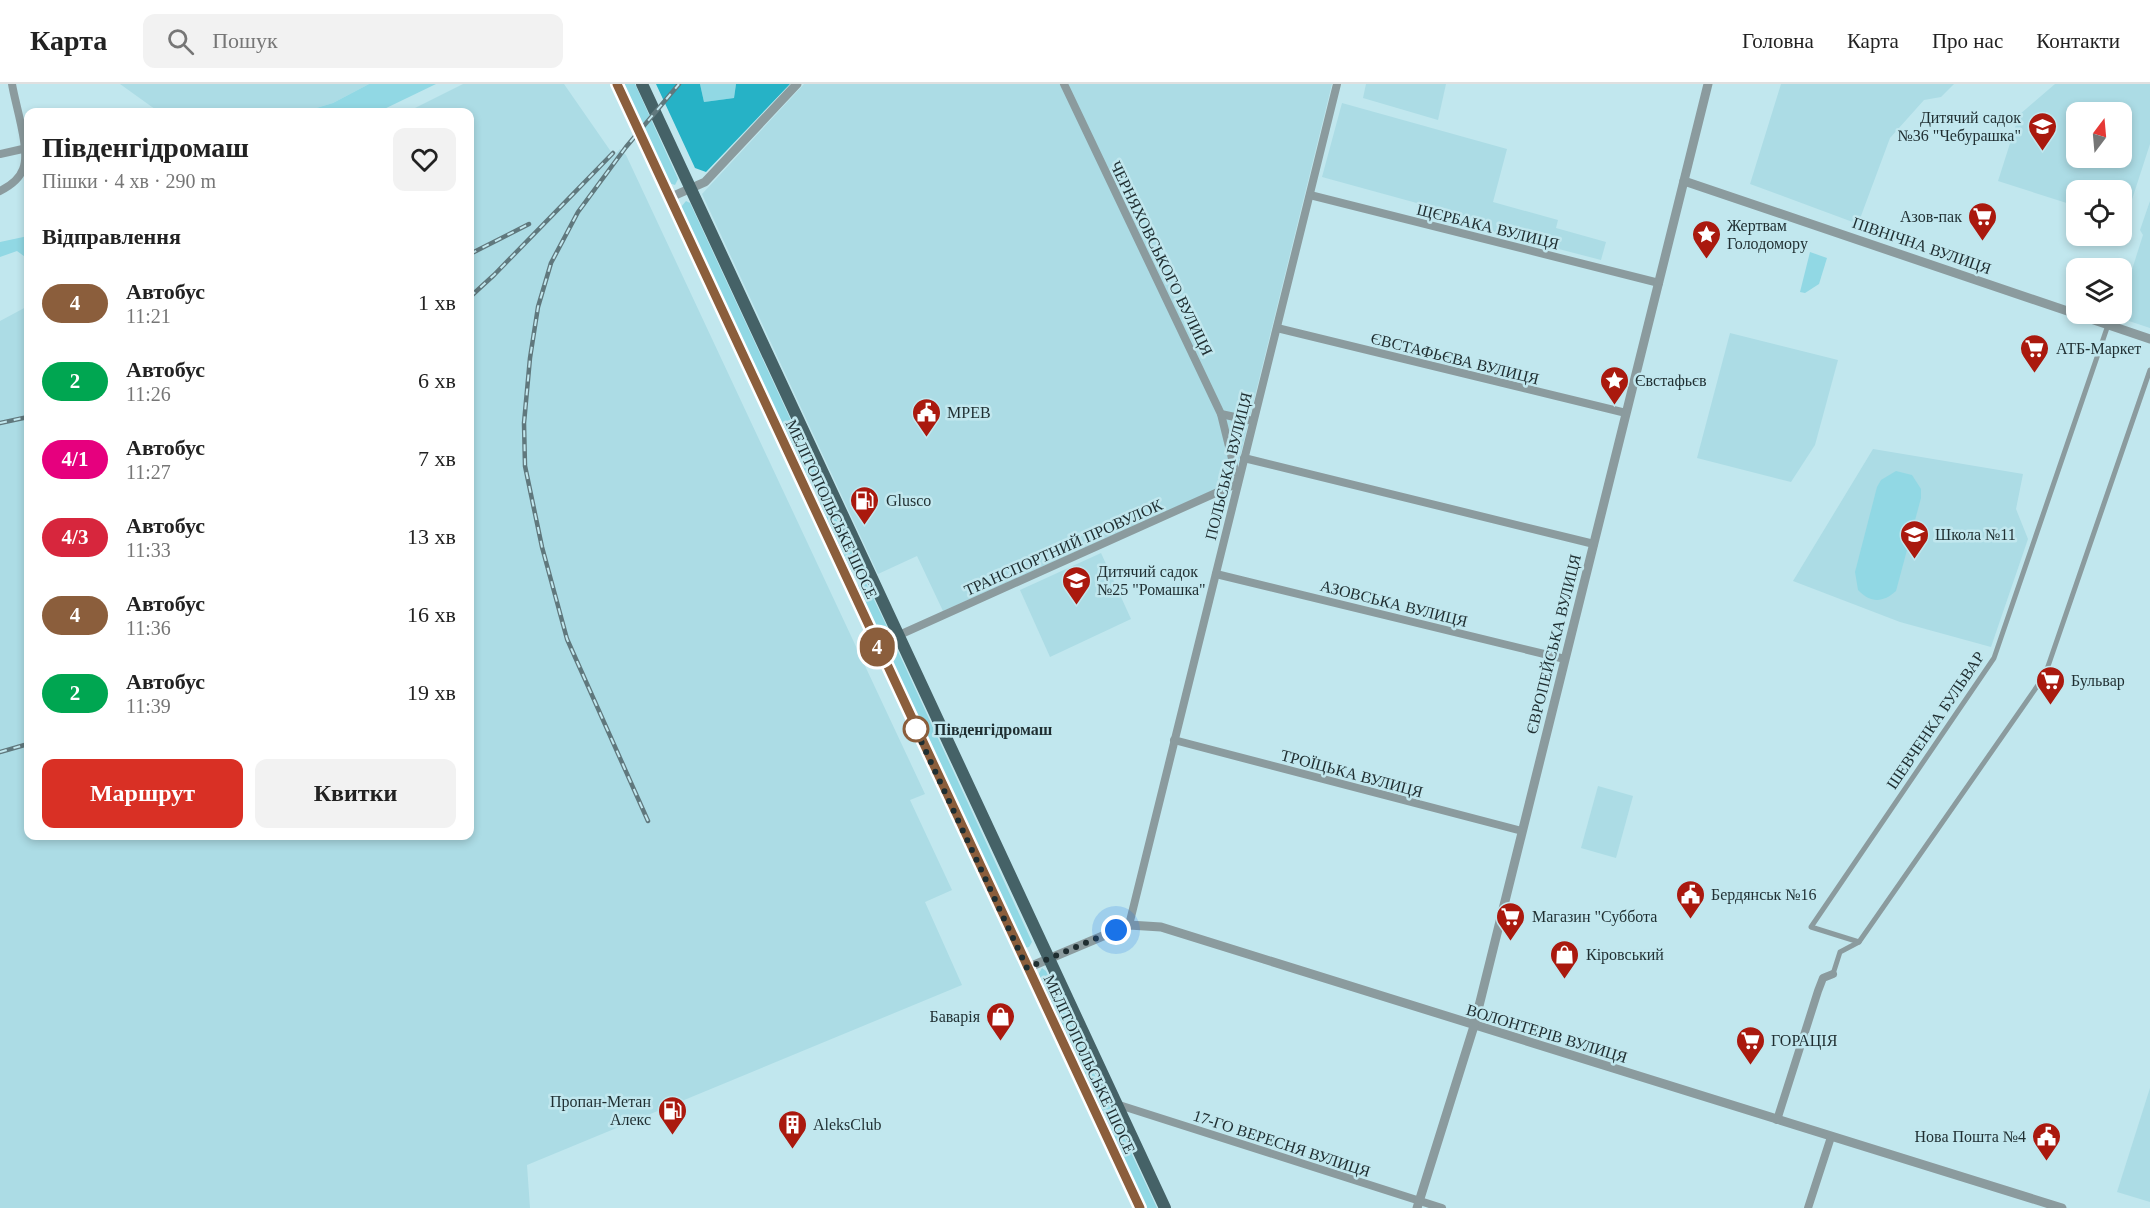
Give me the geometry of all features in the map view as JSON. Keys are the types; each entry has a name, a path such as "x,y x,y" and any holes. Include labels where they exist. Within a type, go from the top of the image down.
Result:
{"main road":[{"name":"МЕЛІТОПОЛЬСЬКЕ ШОСЕ","path":"617,84 1140,1208"},
{"name":"МЕЛІТОПОЛЬСЬКЕ ШОСЕ","path":"642,84 1164,1208"}],"street":[{"path":"12,84 24,139"},
{"path":"670,197 705,182 797,84"},
{"name":"ЧЕРНЯХОВСЬКОГО ВУЛИЦЯ","path":"1064,84 1221,414 1238,483"},
{"name":"ПОЛЬСЬКА ВУЛИЦЯ","path":"1129,924 1337,84"},
{"name":"ЄВРОПЕЙСЬКА ВУЛИЦЯ","path":"1418,1204 1474,1026 1708,84"},
{"path":"0,154 24,148"},
{"path":"0,191 14,184 24,171"},
{"name":"ПІВНІЧНА ВУЛИЦЯ","path":"1684,181 2150,339"},
{"name":"ЩЄРБАКА ВУЛИЦЯ","path":"1310,195 1659,283"},
{"name":"ШЕВЧЕНКА БУЛЬВАР","path":"1859,942 1811,927 1994,658 2108,325"},
{"name":"ЄВСТАФЬЄВА ВУЛИЦЯ","path":"1277,328 1626,413"},
{"path":"1778,1120 1823,978 1833,974 1840,952 1859,942 2044,675 2150,370"},
{"path":"1221,414 1254,421"},
{"path":"1245,458 1594,544"},
{"name":"ТРАНСПОРТНИЙ ПРОВУЛОК","path":"877,645 1238,483"},
{"name":"АЗОВСЬКА ВУЛИЦЯ","path":"1216,574 1565,659"},
{"name":"ТРОЇЦЬКА ВУЛИЦЯ","path":"1174,740 1522,831"},
{"name":"ВОЛОНТЕРІВ ВУЛИЦЯ","path":"1027,968 1129,924 1161,927 2062,1208"},
{"name":"17-ГО ВЕРЕСНЯ ВУЛИЦЯ","path":"1115,1103 1418,1204 1442,1208"},
{"path":"1808,1208 1831,1137"}],"shaded area":[{"path":"120,84 369,84 333,103 316,108 153,108"},
{"path":"369,84 436,84 386,108 316,108 333,103"},
{"path":"463,84 564,84 614,156 620,149 626,155 925,794 910,800 952,890 925,902 962,985 527,1165 530,1208 0,1208 0,321 24,308 24,840 474,840 474,108 415,108"},
{"path":"623,84 635,84 678,179 675,185 669,183"},
{"path":"656,84 700,84 704,102 734,98 736,84 790,84 706,172 695,168"},
{"path":"700,84 736,84 734,98 704,102"},
{"path":"804,84 1332,84 1234,481 943,611 917,556 878,574 702,194"},
{"path":"1366,84 1446,84 1438,120 1363,98"},
{"path":"1781,84 1954,84 1941,97 1924,100 1890,138 1858,224 1750,184"},
{"name":"Дитячий садок №36 \"Чебурашка\"","path":"2055,84 2150,84 2150,144 2132,199 2132,180 2066,180 2066,203 1998,181 2019,115"},
{"path":"1342,103 1507,149 1493,202 1558,220 1556,228 1606,242 1601,260 1486,230 1475,219 1322,177"},
{"path":"686,201 690,203 815,472 812,478 805,477 681,207"},
{"path":"2150,201 2150,328 2132,322 2132,270 2143,235 2140,230"},
{"path":"24,237 24,256 17,251 0,257 0,242"},
{"path":"1810,252 1827,258 1819,284 1805,293 1800,292"},
{"path":"1730,333 1838,360 1815,445 1791,482 1697,458"},
{"name":"Школа №11","path":"1873,449 2023,474 2016,509 2028,539 1991,647 1900,622 1793,581"},
{"path":"1896,471 1912,475 1921,489 1921,498 1896,591 1886,598 1877,600 1867,597 1858,590 1855,572 1877,487 1881,480"},
{"path":"823,498 828,501 859,568 856,573 850,572 819,504"},
{"name":"Дитячий садок №25 \"Ромашка\"","path":"1101,553 1131,619 1050,657 1020,590"},
{"path":"862,580 866,583 888,629 885,635 879,633 857,587"},
{"path":"890,643 895,645 1032,942 1029,947 1025,948 886,649"},
{"path":"1598,786 1633,796 1616,858 1581,848"},
{"path":"1042,968 1046,971 1157,1208 1146,1208 1038,975"},
{"path":"2150,1088 2150,1202 2117,1192"}],"railway":[{"path":"648,821 567,639 542,547 525,466 524,423 530,358 538,307 551,263 578,212 626,147 679,84"},
{"path":"474,293 613,153"},
{"path":"474,252 529,224"},
{"path":"0,423 24,418"},
{"path":"0,752 24,745"}],"bus line":[{"name":"4","path":"617,84 983,875 1140,1208"}],"place":[{"name":"Дитячий садок №36 \"Чебурашка\"","path":"2042,152"},
{"name":"Азов-пак","path":"1983,242"},
{"name":"Жертвам Голодомору","path":"1706,260"},
{"name":"АТБ-Маркет","path":"2035,374"},
{"name":"Євстафьєв","path":"1614,406"},
{"name":"МРЕВ","path":"926,438"},
{"name":"Glusco","path":"865,526"},
{"name":"Школа №11","path":"1914,560"},
{"name":"Дитячий садок №25 \"Ромашка\"","path":"1076,606"},
{"name":"Бульвар","path":"2050,706"},
{"name":"Південгідромаш","path":"916,729"},
{"name":"Бердянськ №16","path":"1690,920"},
{"name":"Магазин \"Суббота","path":"1511,942"},
{"name":"Кіровський","path":"1565,980"},
{"name":"Баварія","path":"1001,1042"},
{"name":"ГОРАЦІЯ","path":"1750,1066"},
{"name":"Пропан-Метан Алекс","path":"672,1136"},
{"name":"AleksClub","path":"792,1150"},
{"name":"Нова Пошта №4","path":"2047,1162"}],"route":[{"path":"916,729 914,726 1027,968 1116,930"}]}
